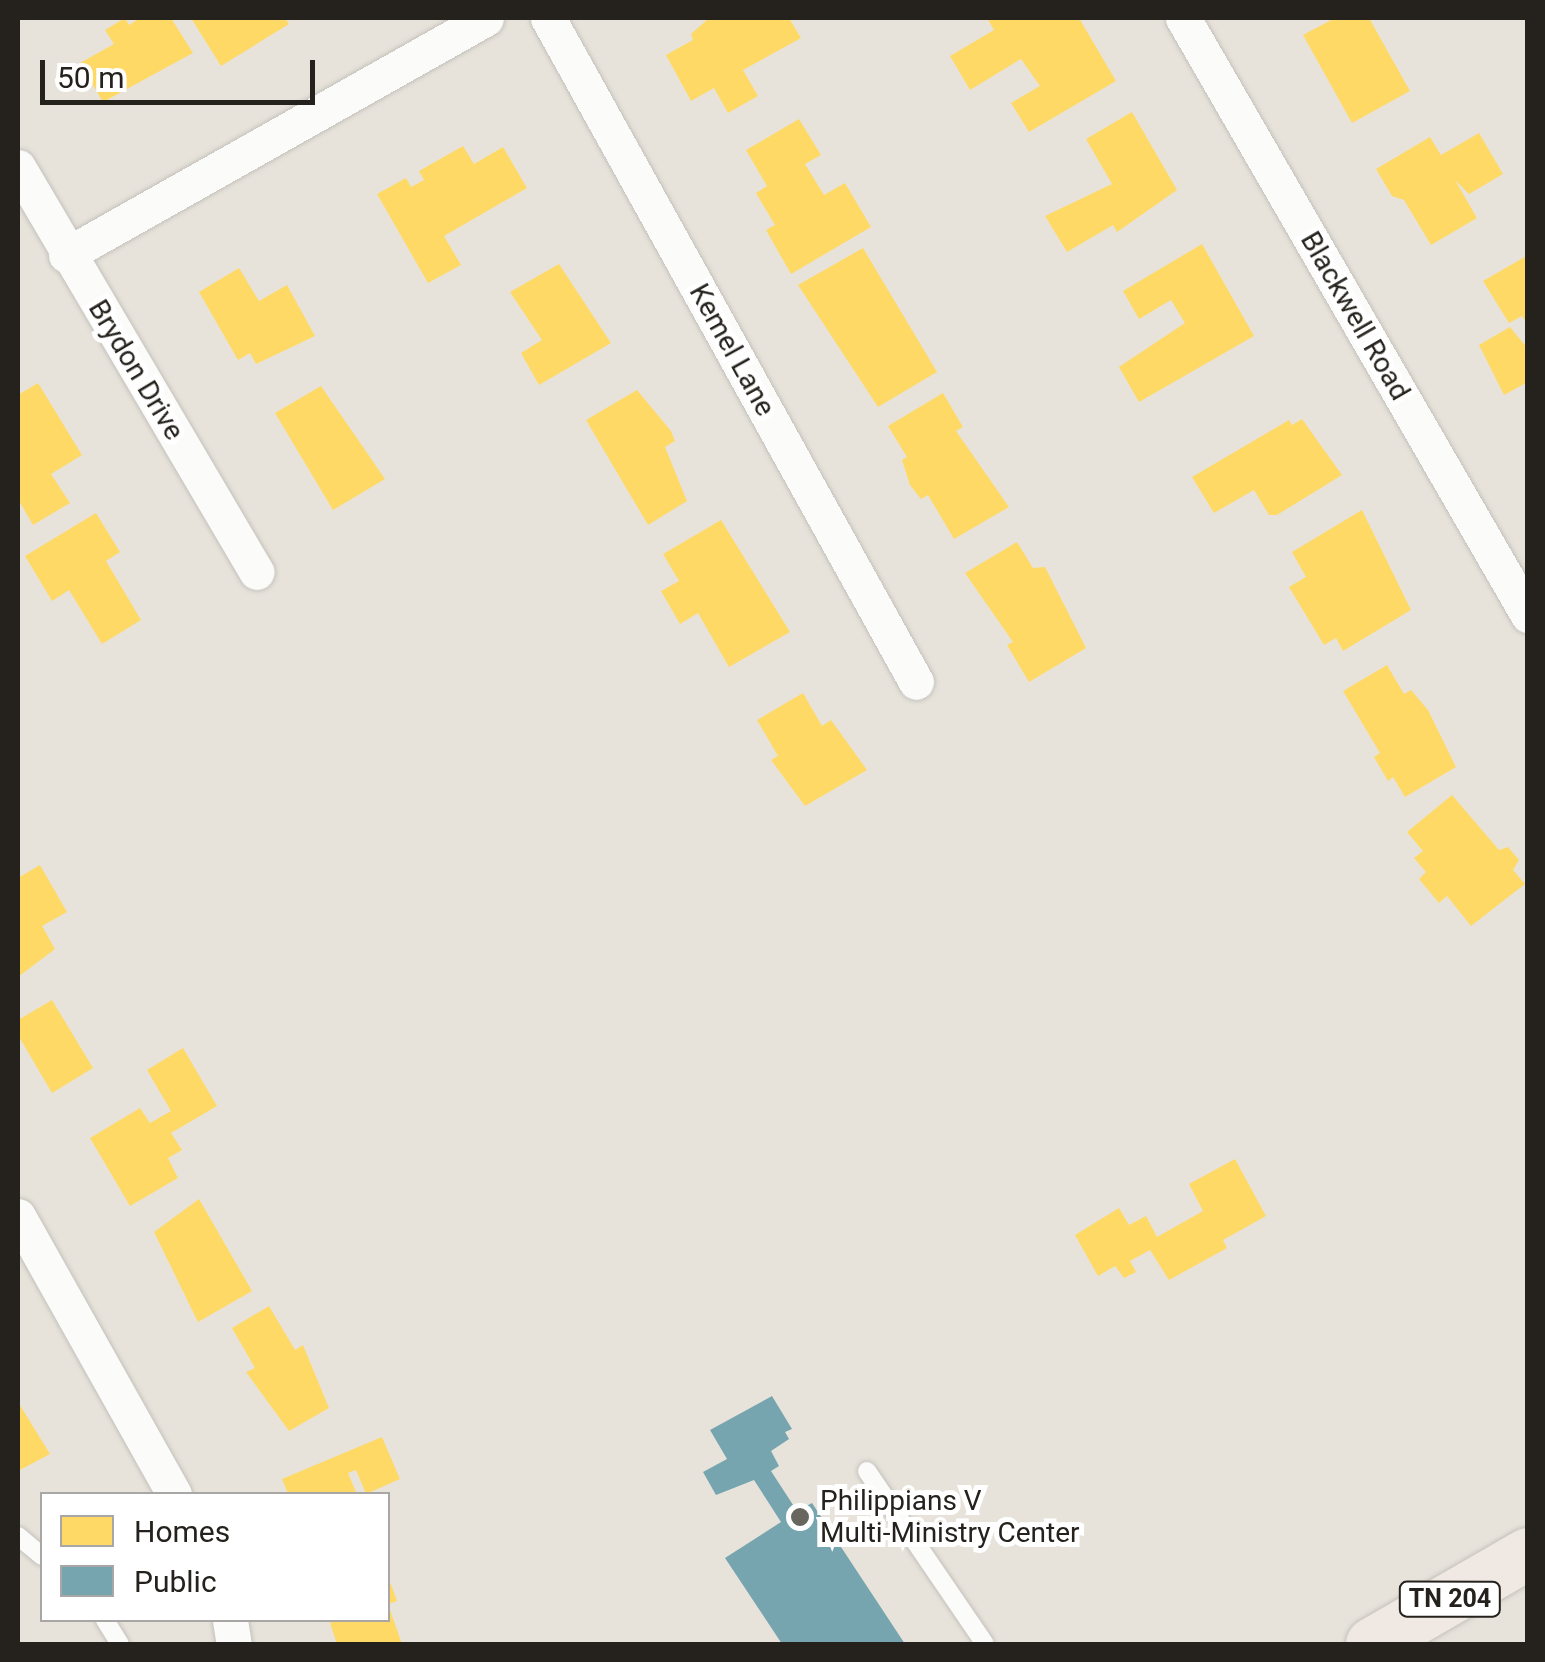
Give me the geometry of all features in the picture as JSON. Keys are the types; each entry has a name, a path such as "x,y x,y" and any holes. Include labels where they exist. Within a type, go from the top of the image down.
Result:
{"main road":[{"name":"TN 204","path":"1372,1644 1528,1554"}],"street":[{"path":"66,255 486,18"},
{"name":"Kemel Lane","path":"548,18 916,682"},
{"name":"Blackwell Road","path":"1183,18 1528,615"},
{"name":"Brydon Drive","path":"18,167 66,255 257,572"},
{"path":"18,1216 173,1492"}],"lane":[{"path":"867,1471 985,1644"},
{"path":"18,1536 40,1554"},
{"path":"105,1622 120,1644"}],"building: Homes":[{"path":"125,18 129,25 140,18 171,18 193,53 103,102 80,63 114,44 105,30"},
{"path":"191,18 285,18 289,24 221,66"},
{"path":"709,18 789,18 801,38 743,70 758,96 728,113 714,88 691,101 666,55 693,40 691,34"},
{"path":"987,18 1079,18 1116,81 1029,132 1011,103 1040,86 1021,59 970,90 950,56 994,30"},
{"path":"1335,18 1369,18 1410,91 1352,123 1303,35"},
{"path":"1132,112 1177,190 1117,232 1113,225 1067,252 1045,216 1112,184 1086,139"},
{"path":"799,119 821,155 805,164 824,195 845,183 871,227 791,274 766,230 775,225 756,193 767,186 746,150"},
{"path":"1479,133 1503,174 1469,194 1455,180 1477,218 1431,245 1404,200 1392,196 1376,169 1430,137 1441,155"},
{"path":"463,146 474,164 503,147 527,188 444,236 461,265 428,283 377,194 406,178 411,187 424,180 419,171"},
{"path":"1202,244 1254,336 1139,402 1119,367 1185,323 1171,300 1139,319 1123,291"},
{"path":"863,248 937,372 878,407 798,285"},
{"path":"1528,255 1528,325 1522,316 1509,323 1483,281"},
{"path":"559,264 611,343 539,385 521,353 542,340 510,292"},
{"path":"239,268 259,301 287,285 315,336 256,364 250,353 238,360 199,292"},
{"path":"1510,327 1528,349 1528,382 1504,395 1479,345"},
{"path":"38,383 82,455 51,474 70,503 33,525 18,499 18,395"},
{"path":"321,386 385,479 333,510 275,413"},
{"path":"637,390 671,431 675,441 665,447 687,501 648,525 586,420"},
{"path":"943,393 963,427 956,431 1009,507 954,539 928,495 921,499 910,485 902,460 907,457 888,426"},
{"path":"1302,419 1342,475 1277,515 1269,515 1254,490 1214,513 1192,477 1289,420 1292,425"},
{"path":"1362,510 1411,610 1343,651 1336,638 1324,645 1289,587 1306,577 1292,552"},
{"path":"96,513 120,552 106,561 141,620 102,644 69,590 52,601 25,556"},
{"path":"721,520 790,632 729,667 698,613 680,624 661,591 679,581 663,554"},
{"path":"1017,542 1033,568 1045,567 1086,648 1029,682 1007,645 1013,642 965,573"},
{"path":"1387,665 1404,694 1411,690 1428,710 1456,767 1405,797 1393,777 1388,781 1374,757 1380,753 1343,691"},
{"path":"803,693 822,726 831,720 867,770 805,806 771,760 778,756 757,720"},
{"path":"1452,795 1499,850 1508,847 1519,860 1513,870 1525,884 1471,926 1447,896 1439,903 1419,879 1426,872 1414,858 1423,851 1407,832"},
{"path":"40,865 67,912 42,926 55,949 18,977 18,878"},
{"path":"52,1000 93,1068 52,1093 18,1035 18,1020"},
{"path":"183,1048 217,1106 171,1133 182,1150 168,1158 178,1178 130,1206 90,1138 140,1108 150,1123 171,1111 147,1070"},
{"path":"1235,1159 1266,1216 1223,1240 1227,1248 1169,1280 1150,1250 1130,1261 1136,1272 1124,1278 1115,1266 1098,1276 1075,1235 1119,1208 1129,1225 1146,1216 1157,1237 1203,1211 1189,1184"},
{"path":"199,1199 252,1291 198,1322 154,1232"},
{"path":"269,1306 295,1350 303,1345 329,1408 289,1431 246,1372 255,1368 232,1328"},
{"path":"18,1402 50,1454 18,1471"},
{"path":"382,1437 400,1479 365,1492 356,1470 348,1473 356,1492 287,1492 282,1479"},
{"path":"390,1584 391,1584 397,1601 390,1603"},
{"path":"390,1610 402,1644 337,1644 330,1623 390,1622"}],"building: Public":[{"name":"Philippians V Multi-Ministry Center","path":"772,1396 792,1429 785,1432 789,1439 771,1451 779,1466 771,1471 797,1511 812,1503 905,1644 782,1644 725,1558 781,1522 754,1480 716,1495 703,1472 727,1459 710,1430"}],"place":[{"name":"Philippians V Multi-Ministry Center","path":"800,1517"}]}
